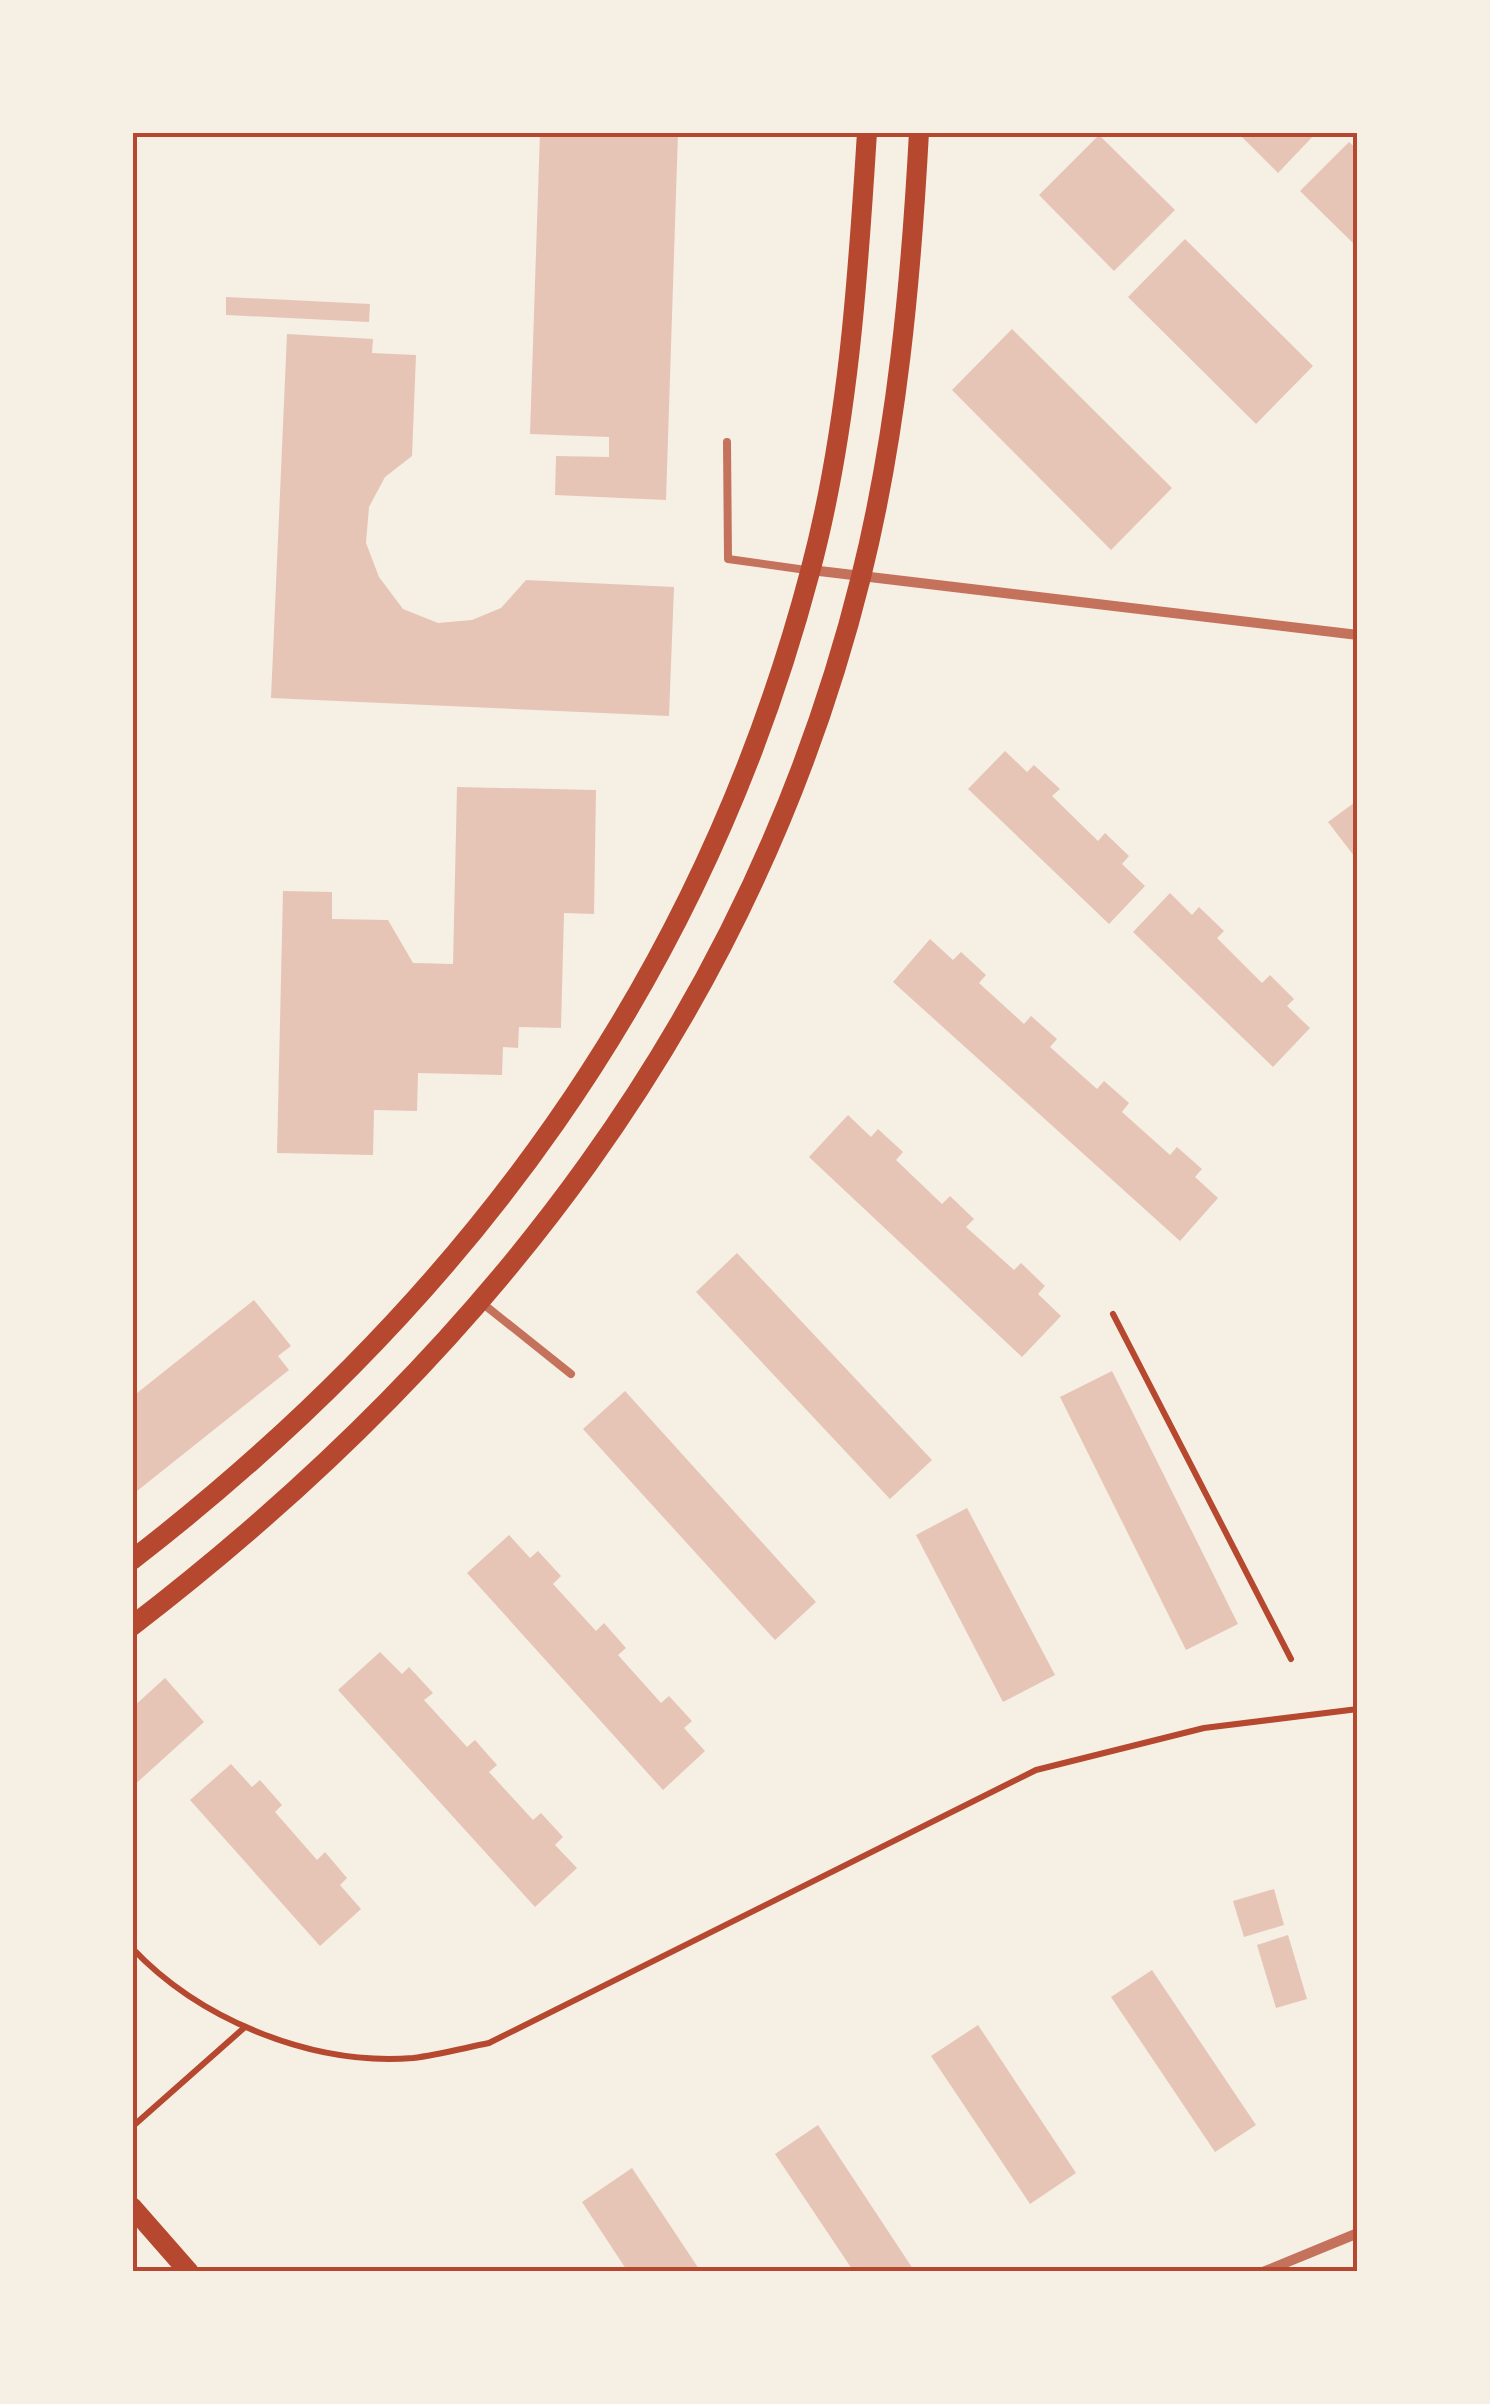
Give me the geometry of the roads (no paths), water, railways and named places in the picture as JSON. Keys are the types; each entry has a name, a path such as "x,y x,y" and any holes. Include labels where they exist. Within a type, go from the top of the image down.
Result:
{"main road":[{"path":"132,1560 274,1443 391,1331 508,1191 572,1103 634,1006 720,834 811,570 846,372 866,132"},
{"path":"132,1626 310,1478 482,1303 611,1136 685,1016 737,920 782,814 862,576 897,382 919,132"},
{"path":"132,2207 190,2272"}],"street":[{"path":"811,570 1358,635"},
{"path":"1263,2272 1358,2233"}],"lane":[{"path":"727,442 728,559 811,570"},
{"path":"482,1303 571,1374"}]}
